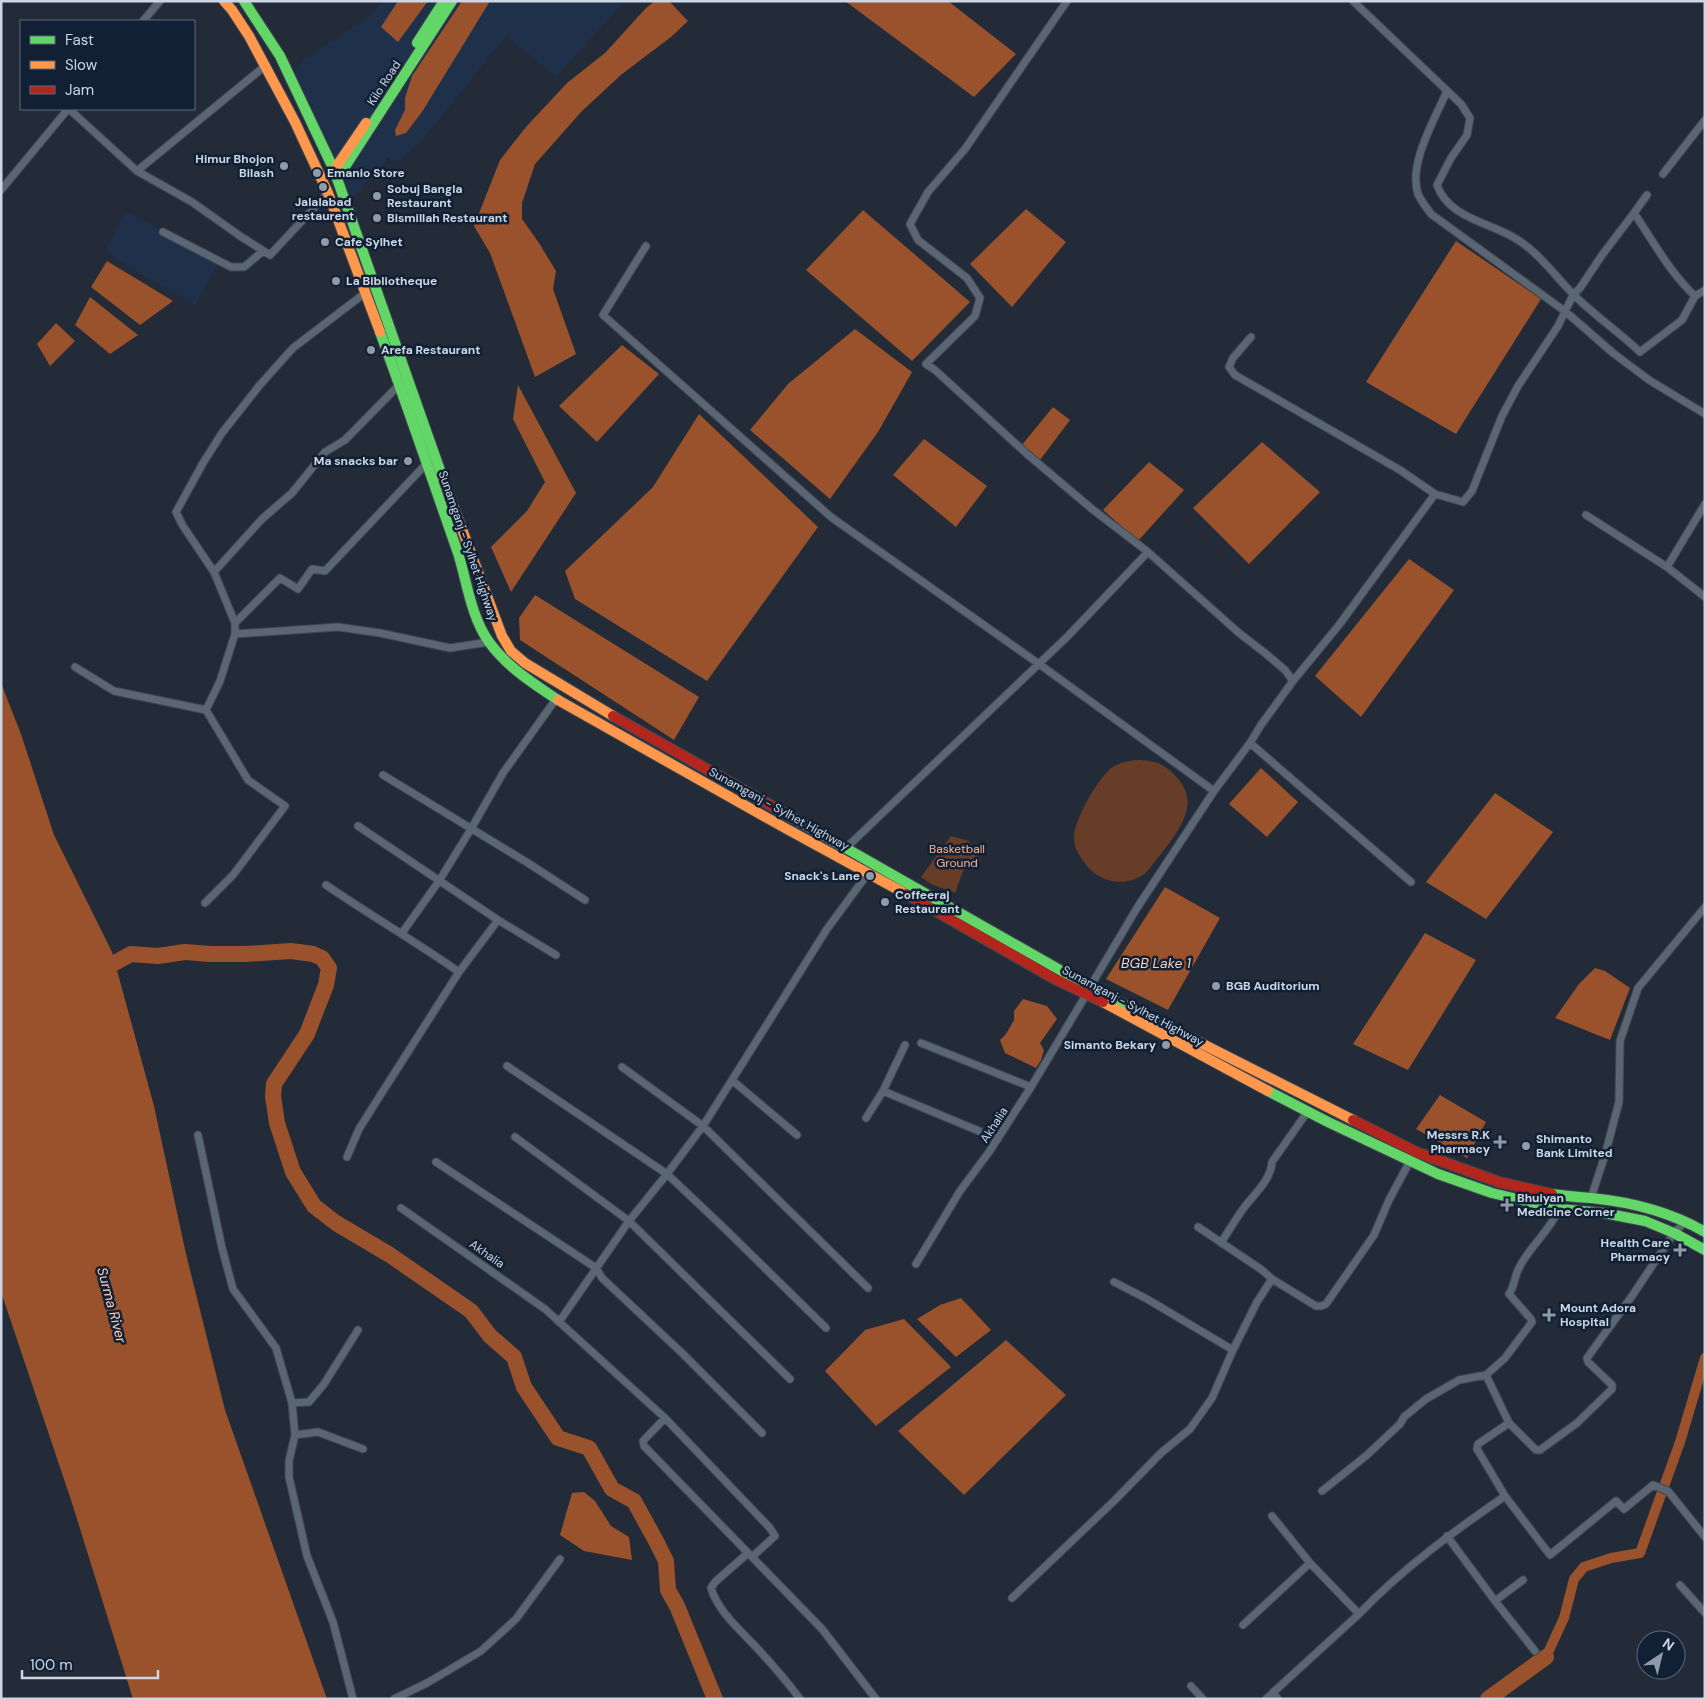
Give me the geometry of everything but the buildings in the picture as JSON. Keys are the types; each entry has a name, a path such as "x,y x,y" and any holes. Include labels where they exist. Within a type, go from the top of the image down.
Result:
{"main road":[{"name":"Sunamganj - Sylhet Highway","path":"224,1 249,36 295,122 328,192 427,463 465,575 476,616 489,642 524,677 556,699 785,828 869,872 1052,978 1088,991 1416,1152 1499,1182 1568,1197 1591,1198 1655,1209 1686,1221 1705,1232"},
{"name":"Sunamganj - Sylhet Highway","path":"244,1 280,56 336,174 436,460 502,636 511,651 525,663 598,707 847,847 1088,991 1108,1005 1206,1059 1328,1122 1438,1174 1492,1193 1560,1210 1604,1212 1645,1221 1674,1233 1705,1250"},
{"name":"Kilo Road","path":"336,174 444,1"},
{"name":"Kilo Road","path":"336,174 452,1"}],"street":[{"path":"144,20 160,1"},
{"path":"1067,1 965,148 928,192 910,224 918,240 966,278 980,298 975,316 926,364 1092,510 1148,552 1265,653 1293,681"},
{"path":"1353,1 1461,104 1470,118 1466,135 1450,158 1437,185 1440,195 1454,208 1465,216 1512,236 1528,246 1573,295 1640,352 1682,320 1695,296 1705,290"},
{"path":"138,171 265,66"},
{"path":"1447,91 1427,136 1415,172 1418,195 1431,214 1566,312 1613,353 1648,380 1705,414"},
{"path":"1,190 67,110"},
{"path":"69,110 138,171 192,202 262,252 270,255 328,192"},
{"path":"1663,174 1705,120"},
{"path":"1252,337 1233,358 1230,367 1235,375 1400,470 1435,494 1464,502 1472,491 1502,416 1518,386 1566,312 1573,295 1647,195"},
{"path":"1634,213 1683,285 1695,296"},
{"path":"163,232 232,267 244,267 262,252"},
{"path":"646,246 603,315 831,517 1214,791"},
{"path":"206,710 220,681 235,634 235,623 214,572 183,526 176,512 202,463 222,433 259,386 293,348 365,293"},
{"path":"214,572 262,519 292,493 324,452 345,440 399,385"},
{"path":"235,623 280,578 298,589 312,569 325,571 427,463"},
{"name":"Akhalia","path":"916,1264 960,1191 998,1139 1032,1087 1137,908 1214,791 1293,681 1339,625 1435,494"},
{"path":"1667,567 1705,504"},
{"path":"1586,515 1667,567 1705,596"},
{"path":"847,847 1067,637 1148,552"},
{"path":"235,634 338,627 380,632 450,648 489,642"},
{"path":"76,667 114,691 206,710 248,780 285,806 233,875 205,903"},
{"path":"402,933 439,881 471,830 503,773 556,699"},
{"path":"1250,743 1411,882"},
{"path":"383,775 585,900"},
{"path":"358,826 498,920 556,955"},
{"path":"559,1322 628,1221 703,1126 828,929 869,872"},
{"path":"326,885 459,972"},
{"path":"1591,1198 1605,1155 1618,1102 1620,1041 1638,988 1705,907"},
{"path":"347,1156 358,1129 459,972 498,920"},
{"path":"921,1043 1032,1087"},
{"path":"866,1118 883,1091 906,1045"},
{"path":"507,1066 667,1174 826,1328"},
{"path":"622,1067 703,1126 868,1288"},
{"path":"732,1081 796,1136"},
{"path":"883,1091 998,1139"},
{"path":"1221,1243 1244,1207 1272,1171 1272,1162 1308,1110"},
{"path":"198,1135 222,1248 233,1289 276,1348 292,1403 295,1435 289,1461 289,1477 307,1556 333,1622 353,1699"},
{"path":"515,1137 628,1221 790,1379"},
{"path":"1198,1227 1262,1270 1272,1279 1316,1306 1322,1306 1326,1304 1374,1234 1389,1200 1410,1161"},
{"path":"436,1162 596,1268 602,1278 682,1353 762,1433"},
{"name":"Akhalia","path":"401,1208 545,1309 665,1418 770,1528 775,1536 750,1555"},
{"path":"1322,1491 1366,1456 1400,1424 1404,1417 1426,1399 1459,1380 1486,1375 1505,1358 1532,1322 1509,1294 1513,1288 1519,1268 1560,1210"},
{"path":"1486,1375 1509,1423 1536,1450 1540,1450 1576,1423 1612,1389 1612,1385 1588,1362 1587,1358 1632,1296 1674,1233 1686,1221"},
{"path":"1012,1598 1115,1500 1161,1453 1190,1429 1212,1398 1253,1309 1272,1279"},
{"path":"1114,1282 1234,1350"},
{"path":"292,1403 309,1402 324,1384 358,1330"},
{"path":"665,1418 643,1441 644,1446 822,1630 876,1699"},
{"path":"1509,1423 1478,1444 1477,1449 1505,1496 1550,1555 1616,1501 1624,1509 1654,1484 1668,1491 1705,1537"},
{"path":"295,1435 318,1432 363,1449"},
{"path":"1266,1699 1359,1614 1384,1588 1447,1536 1505,1496"},
{"path":"1272,1516 1310,1563 1359,1614"},
{"path":"1447,1536 1495,1602 1535,1651"},
{"path":"750,1555 715,1582 711,1588 714,1599 782,1675 800,1699"},
{"path":"394,1699 427,1683 481,1652 516,1618 560,1559"},
{"path":"1243,1625 1310,1563"},
{"path":"1495,1602 1523,1580"},
{"path":"1680,1585 1705,1613"},
{"path":"1191,1686 1203,1699"},
{"path":"1273,1692 1278,1699"}],"shaded area":[{"path":"382,1 625,1 556,77 506,36 424,138 399,161 394,162 388,158 359,192 352,197 347,195 333,154 294,73 303,60 372,14"},
{"path":"126,212 221,259 195,305 119,261 106,249"}],"green space":[{"path":"1140,760 1160,764 1177,778 1187,795 1187,808 1177,832 1146,872 1136,879 1119,882 1111,881 1096,874 1084,862 1075,845 1075,830 1088,799 1108,771 1120,763"},
{"name":"Basketball Ground","path":"951,836 969,841 981,860 963,871 955,893 931,884 921,877"}],"water":[{"path":"398,1 428,1 398,42 381,27"},
{"path":"462,1 490,1 422,112 406,133 396,136 395,130 405,110 405,98 412,76"},
{"path":"655,1 669,1 688,21 671,37 622,74 582,111 535,164 522,203 522,219 556,271 553,289 576,354 535,377 490,253 474,226 500,160 526,127 567,83 605,53 646,8"},
{"path":"845,1 948,1 1016,54 974,97"},
{"path":"1026,209 1066,242 1012,307 970,264"},
{"path":"863,210 970,302 912,361 806,270"},
{"path":"1456,241 1541,299 1456,434 1366,382"},
{"path":"107,261 173,301 140,325 91,287"},
{"path":"90,297 138,335 110,354 75,325"},
{"path":"56,323 75,341 50,366 37,344"},
{"path":"855,329 912,372 878,432 830,499 750,430 788,384"},
{"path":"622,345 659,374 597,442 559,406"},
{"path":"518,385 576,493 511,592 491,547 527,511 545,482 513,419"},
{"path":"1053,407 1070,420 1040,460 1021,446"},
{"path":"699,414 818,527 707,681 575,599 565,571 653,487"},
{"path":"924,439 987,486 956,527 893,475"},
{"path":"1262,442 1320,492 1249,564 1193,508"},
{"path":"1149,462 1184,490 1138,541 1103,510"},
{"path":"1409,559 1454,590 1361,717 1315,676"},
{"path":"535,595 699,697 674,740 520,640 519,618"},
{"name":"Surma River","path":"1,683 21,734 54,835 112,952 154,1106 186,1254 225,1410 327,1699 133,1699 72,1503 1,1292"},
{"path":"1261,768 1298,802 1267,837 1229,804"},
{"path":"1495,793 1553,832 1486,919 1426,882"},
{"name":"BGB Lake 1","path":"1165,887 1220,918 1168,1010 1106,979"},
{"path":"1425,933 1476,960 1408,1070 1353,1044"},
{"path":"1595,968 1605,971 1630,988 1610,1040 1555,1018 1579,984"},
{"path":"1023,999 1047,1006 1057,1019 1040,1043 1044,1050 1036,1068 1005,1053 1000,1040 1014,1020 1014,1011"},
{"path":"1440,1095 1486,1122 1467,1158 1416,1129"},
{"path":"961,1298 991,1330 956,1357 917,1319 940,1305"},
{"path":"904,1319 951,1367 876,1426 825,1371 865,1330"},
{"path":"1006,1340 1066,1395 964,1495 898,1431"},
{"path":"584,1492 595,1501 611,1526 629,1537 632,1560 584,1551 560,1535 572,1493"}],"waterway":[{"path":"96,973 131,954 158,956 185,952 246,954 291,951 313,954 322,958 329,968 326,985 307,1034 274,1084 273,1096 277,1123 293,1172 314,1206 336,1223 390,1255 471,1311 490,1336 514,1357 524,1387 558,1438 589,1448 612,1489 634,1501 666,1561 668,1590 677,1606 715,1699"},
{"path":"1546,1657 1564,1618 1574,1579 1584,1567 1611,1558 1640,1553 1680,1442 1705,1358"},
{"path":"1488,1699 1546,1657"}],"traffic: fast":[{"path":"244,1 280,56 334,170 442,476"},
{"path":"417,43 444,1"},
{"path":"337,179 452,1"},
{"path":"380,332 458,553 478,622 489,642 512,667 558,700"},
{"path":"793,818 1095,990 1183,1034"},
{"path":"1268,1091 1328,1122 1438,1174 1492,1193 1559,1209 1604,1213 1645,1221 1674,1233 1705,1250"},
{"path":"1552,1194 1635,1205 1678,1218 1705,1232"}],"traffic: slow":[{"path":"224,1 249,36 295,122 328,193 380,332"},
{"path":"334,170 366,123"},
{"path":"442,476 502,636 511,651 525,663 613,716"},
{"path":"558,700 906,894"},
{"path":"1103,1002 1268,1091"},
{"path":"1183,1034 1353,1120"}],"traffic: jam":[{"path":"613,716 793,818"},
{"path":"906,894 1053,978 1103,1002"},
{"path":"1353,1120 1416,1152 1499,1182 1552,1194"}],"place":[{"name":"Himur Bhojon Bilash","path":"284,166"},
{"name":"Emanio Store","path":"317,173"},
{"name":"Jalalabad restaurent","path":"323,187"},
{"name":"Sobuj Bangla Restaurant","path":"377,196"},
{"name":"Bismillah Restaurant","path":"377,218"},
{"name":"Cafe Sylhet","path":"325,242"},
{"name":"La Bibliotheque","path":"336,281"},
{"name":"Arefa Restaurant","path":"371,350"},
{"name":"Ma snacks bar","path":"408,461"},
{"name":"Snack's Lane","path":"870,876"},
{"name":"Coffeeraj Restaurant","path":"885,902"},
{"name":"BGB Auditorium","path":"1216,986"},
{"name":"Simanto Bekary","path":"1166,1045"},
{"name":"Messrs R.K Pharmacy","path":"1500,1142"},
{"name":"Shimanto Bank Limited","path":"1526,1146"},
{"name":"Bhuiyan Medicine Corner","path":"1507,1205"},
{"name":"Health Care Pharmacy","path":"1680,1250"},
{"name":"Mount Adora Hospital","path":"1549,1315"}]}
